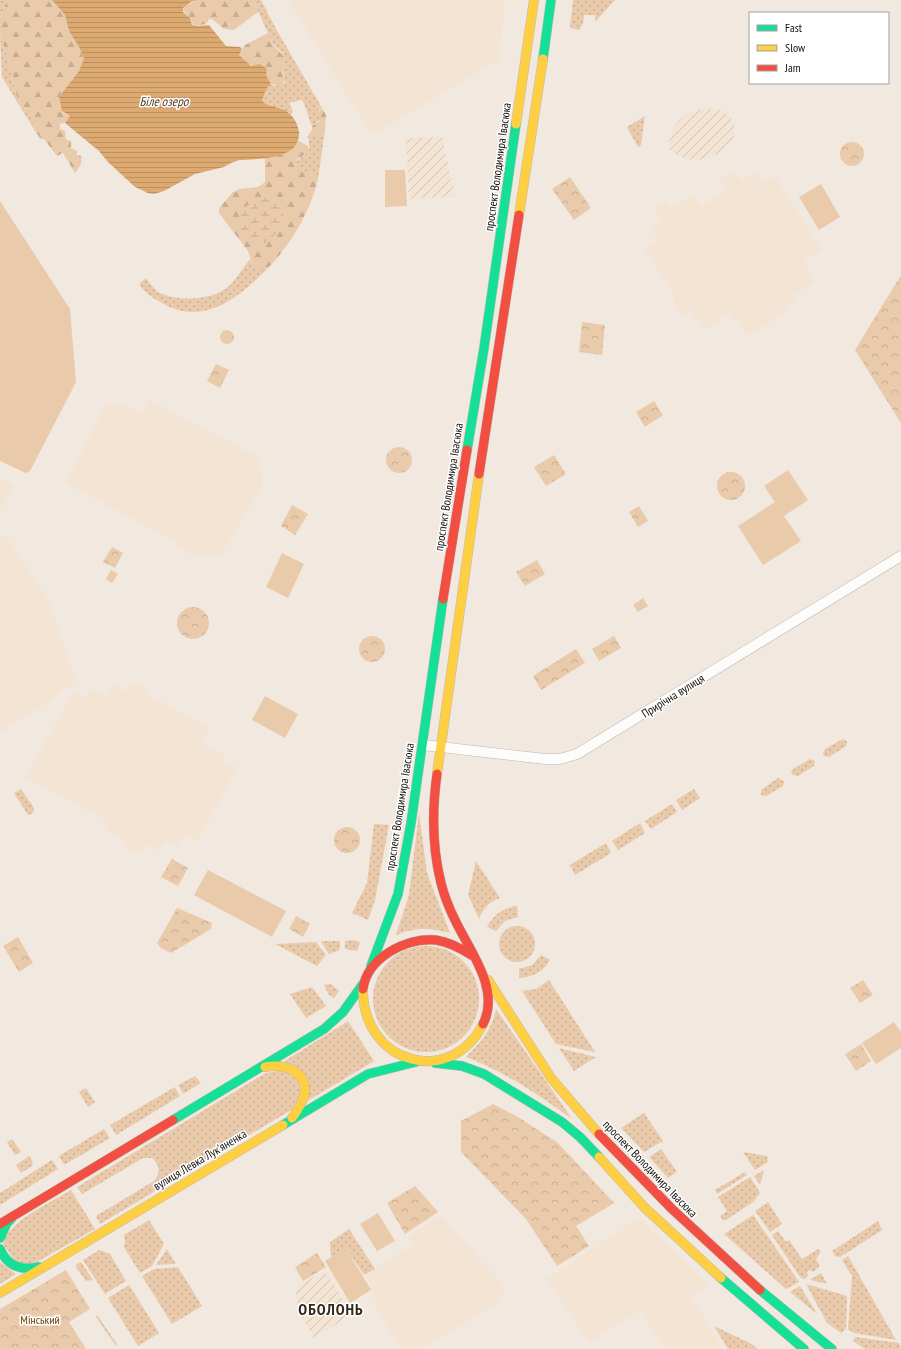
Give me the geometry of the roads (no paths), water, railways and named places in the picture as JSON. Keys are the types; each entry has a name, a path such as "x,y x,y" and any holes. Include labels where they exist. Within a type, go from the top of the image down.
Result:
{"main road":[{"name":"проспект Володимира Івасюка","path":"366,977 398,894 423,745 438,627 484,348 534,0"},
{"path":"430,1062 446,1058 462,1050 473,1040 484,1024 488,1006 484,975 473,956 449,906 439,873 434,841 434,809 441,747 505,298 551,0"},
{"path":"0,1224 337,1020 350,1006 366,977 382,958 397,947 415,940 434,939 452,944 473,956"},
{"name":"проспект Володимира Івасюка","path":"484,975 534,1053 561,1091 589,1124 654,1193 705,1243 788,1315 832,1349"},
{"path":"366,977 365,1009 368,1022 376,1037 401,1057 418,1062 462,1066 484,1074 543,1108 580,1137 644,1206 694,1256 804,1349"},
{"name":"вулиця Левка Лукʼяненка","path":"0,1293 368,1074 418,1062"},
{"path":"260,1068 280,1065 293,1070 303,1082 305,1089 304,1098 291,1120"},
{"path":"0,1238 7,1223 16,1214"},
{"path":"0,1248 6,1260 14,1267 23,1270 52,1263"}],"street":[{"name":"Прирічна вулиця","path":"423,745 545,759 560,758 577,754 901,556"}],"water":[{"name":"Біле озеро","path":"52,0 198,0 191,2 183,8 183,12 190,18 192,25 209,25 226,46 240,47 242,49 239,55 251,66 260,64 267,69 266,75 271,84 266,89 262,101 265,104 287,111 292,116 299,129 298,141 293,148 286,153 267,158 239,160 224,167 195,174 164,191 154,194 135,187 108,162 99,151 65,123 70,116 62,111 59,97 79,71 84,58 69,31 65,15"}],"district":[{"name":"ОБОЛОНЬ","path":"331,1309"}],"park label":[{"name":"Мінський","path":"40,1320"}]}
